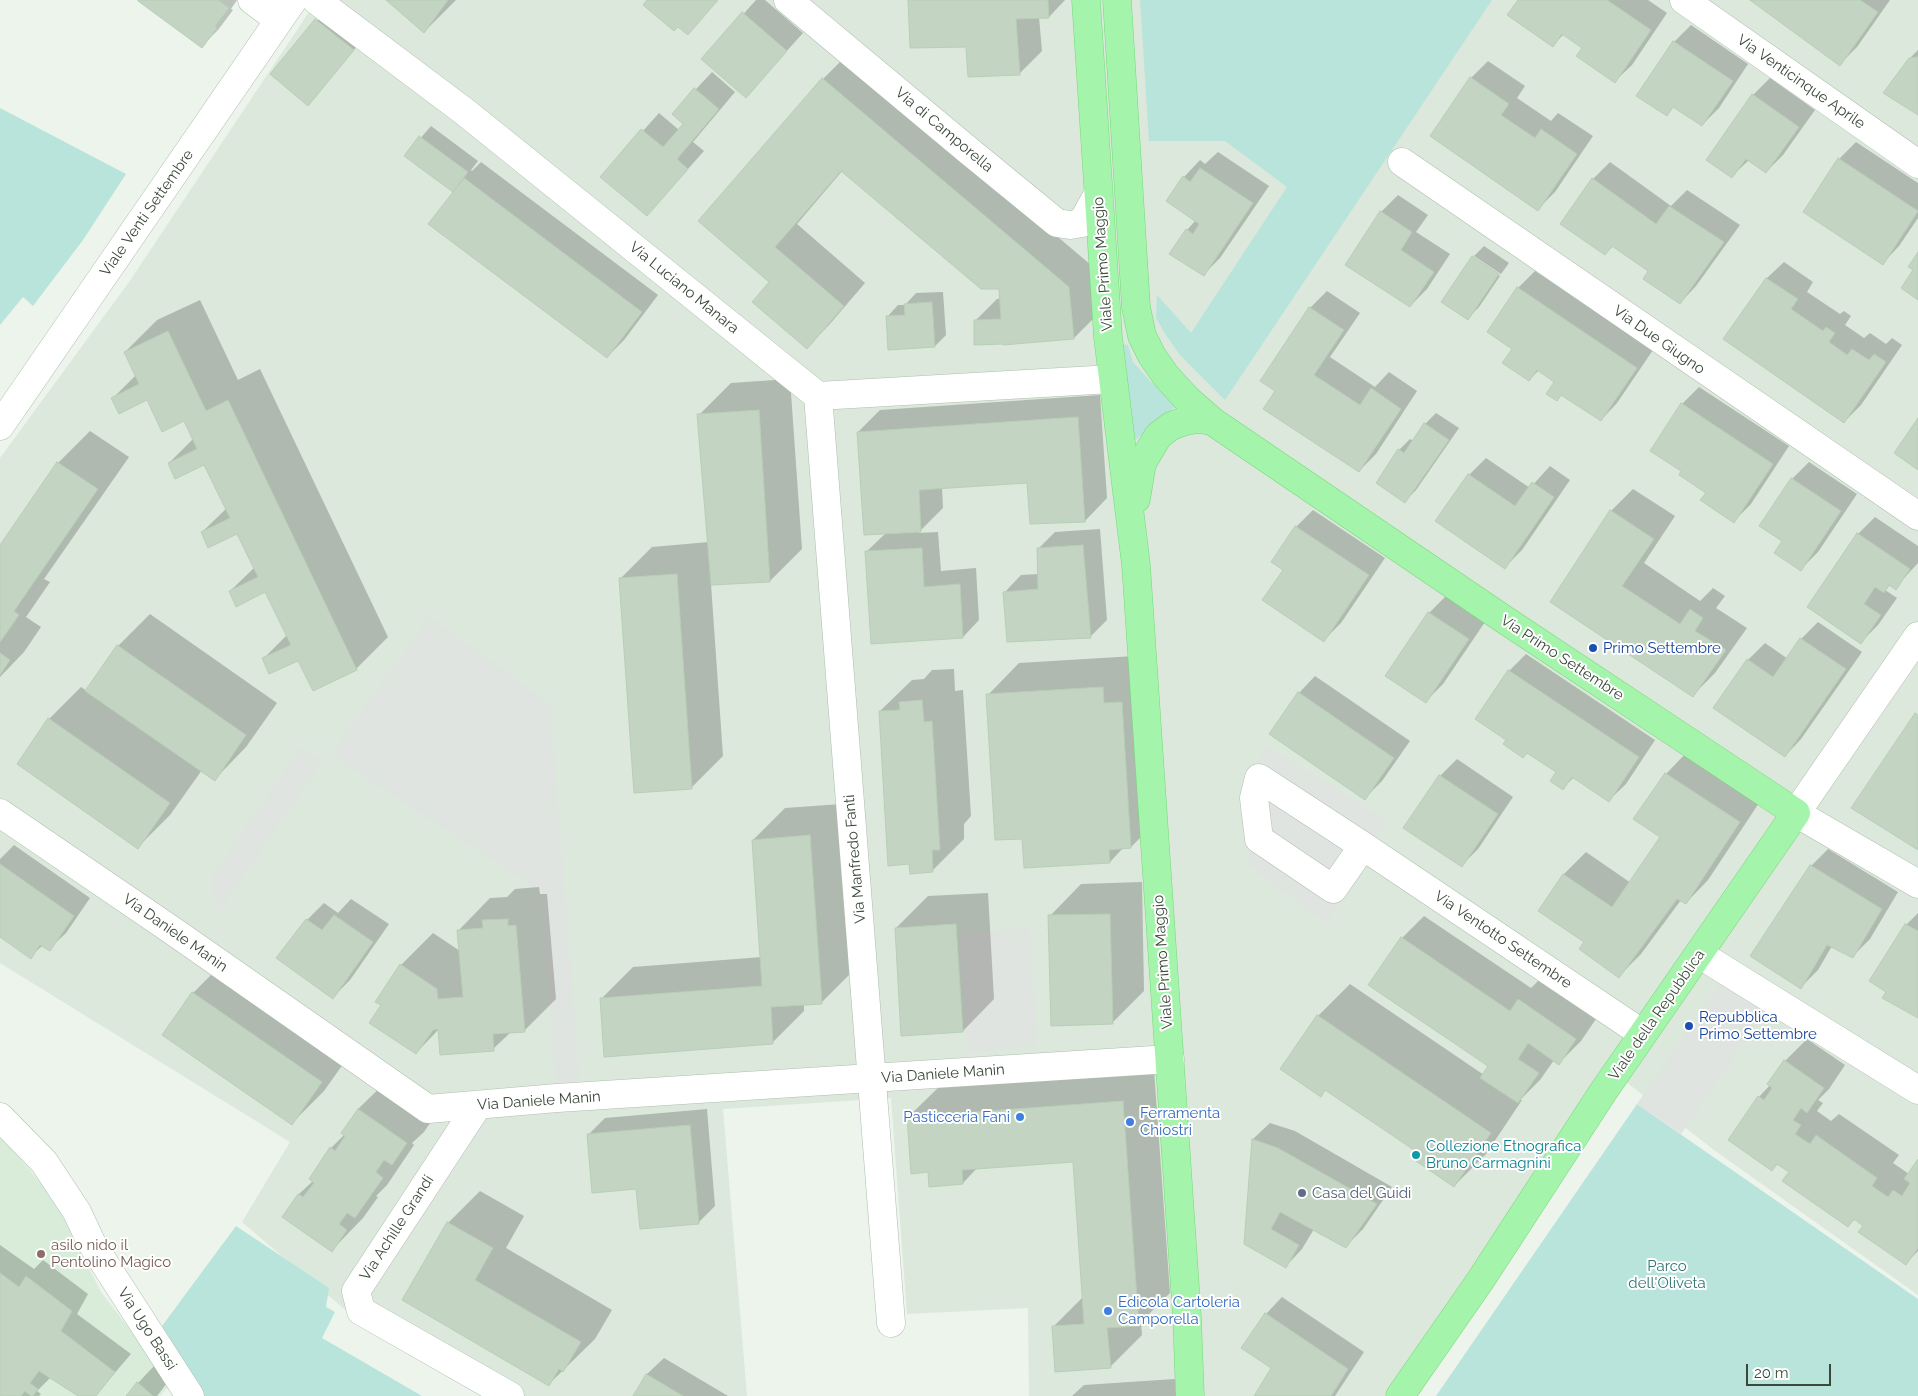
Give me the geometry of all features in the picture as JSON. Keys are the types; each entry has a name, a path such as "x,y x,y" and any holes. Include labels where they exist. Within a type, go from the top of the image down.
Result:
{"main road":[{"name":"Viale Primo Maggio","path":"1086,0 1108,337 1132,528 1142,642 1187,1317 1190,1396"},
{"name":"Viale Primo Maggio","path":"1117,0 1138,317"},
{"name":"Via Primo Settembre","path":"1138,317 1142,336 1152,356 1166,376 1187,399 1212,421 1502,618 1796,812"},
{"name":"Viale Primo Maggio","path":"1132,528 1142,463 1158,436 1171,426 1185,421 1198,419 1212,421"},
{"name":"Viale della Repubblica","path":"1400,1396 1484,1274 1643,1034 1796,812"}],"street":[{"path":"252,0 286,10"},
{"name":"Via Luciano Manara","path":"316,0 465,112 818,396"},
{"name":"Via di Camporella","path":"788,0 1057,222 1070,225 1082,222 1098,194"},
{"name":"Via Venticinque Aprile","path":"1684,0 1918,164"},
{"name":"Viale Venti Settembre","path":"0,426 286,10"},
{"name":"Via Due Giugno","path":"1402,162 1918,516"},
{"path":"818,396 1112,379"},
{"name":"Via Manfredo Fanti","path":"818,396 891,1323"},
{"name":"Viale della Repubblica","path":"1796,812 1918,636"},
{"name":"Via Primo Settembre","path":"1796,812 1918,884"},
{"name":"Via Daniele Manin","path":"0,814 173,931 428,1109 557,1098 1170,1060"},
{"name":"Via Ventotto Settembre","path":"1363,846 1643,1034"},
{"path":"1699,954 1918,1090"},
{"name":"Via Achille Grandi","path":"478,1105 356,1291 361,1311 510,1396"},
{"name":"Via Ugo Bassi","path":"0,1117 44,1162 77,1212 92,1244 190,1396"}],"shaded area":[{"path":"317,0 1918,0 1918,1295 1714,1150 1608,1068 1386,1396 1029,1396 1028,1308 907,1314 891,1098 723,1109 747,1396 490,1396 356,1319 242,1222 290,1142 0,963 0,458 129,282"},
{"path":"430,617 550,704 581,1098 557,1098 541,892 330,754"},
{"path":"302,746 323,761 218,912 211,878"},
{"path":"1268,746 1386,820 1373,841 1361,876 1326,923 1249,866 1242,787"},
{"path":"1029,928 1038,1046 968,1052 959,933"},
{"path":"1723,980 1767,1009 1681,1134 1637,1104"},
{"name":"asilo nido il Pentolino Magico","path":"0,1136 53,1197 101,1292 171,1383 160,1396 0,1396"}],"green space":[{"path":"1140,0 1492,0 1225,400 1180,355 1166,335 1156,318 1157,295 1191,333 1287,187 1225,141 1149,141"},
{"path":"0,108 126,174 83,240 33,306 23,297 0,325"},
{"path":"1122,344 1128,345 1133,362 1150,381 1176,401 1177,405 1133,442"},
{"name":"Parco dell'Oliveta","path":"1637,1104 1918,1299 1918,1396 1436,1396"},
{"path":"236,1226 329,1288 326,1307 335,1312 322,1338 422,1396 200,1396 195,1383 162,1326"}],"building":[{"path":"138,0 218,0 229,8 215,26 217,28 202,48"},
{"path":"386,0 448,0 424,33"},
{"path":"647,0 718,0 688,35 678,27 674,31 643,5"},
{"path":"908,0 1048,0 1049,18 1016,19 1020,75 968,77 966,47 910,48"},
{"path":"1518,0 1607,0 1651,30 1615,83 1576,56 1582,48 1562,34 1553,47 1507,15"},
{"path":"1750,0 1860,0 1878,12 1840,66"},
{"path":"742,12 787,51 746,98 701,59"},
{"path":"315,19 354,50 308,106 270,74"},
{"path":"1673,41 1733,81 1702,126 1673,107 1667,116 1636,96"},
{"path":"1918,57 1918,115 1883,93 1909,58"},
{"path":"1470,77 1509,104 1501,115 1535,138 1541,129 1577,154 1538,211 1430,136"},
{"path":"822,78 1069,287 1074,339 1003,345 974,345 974,320 1001,319 999,289 981,289 841,171 775,247 844,306 807,349 752,302 769,282 698,221"},
{"path":"694,88 719,109 677,159 688,169 647,216 600,177 641,129 663,147 683,124 672,114"},
{"path":"1752,94 1799,127 1766,173 1746,159 1732,178 1706,160"},
{"path":"419,136 468,172 453,192 404,156"},
{"path":"1838,158 1918,211 1883,265 1803,212"},
{"path":"1200,168 1253,203 1204,276 1169,254 1186,229 1193,234 1199,224 1166,201 1183,176 1190,182"},
{"path":"464,178 642,312 607,358 428,224"},
{"path":"1592,178 1656,224 1669,206 1724,242 1680,304 1643,279 1648,271 1612,246 1605,255 1560,224"},
{"path":"1380,211 1412,232 1401,250 1434,272 1410,307 1345,265"},
{"path":"1918,252 1918,300 1901,288 1913,270 1908,267"},
{"path":"1472,256 1499,274 1468,320 1441,302"},
{"path":"1766,278 1798,299 1791,309 1823,331 1826,327 1835,333 1829,342 1847,355 1852,349 1869,360 1874,354 1886,362 1844,423 1723,339"},
{"path":"1517,287 1637,368 1601,421 1561,395 1557,401 1546,394 1554,382 1537,370 1529,381 1502,363 1512,349 1487,332"},
{"path":"932,302 935,347 888,350 886,316 905,315 904,304"},
{"path":"1309,307 1344,330 1314,375 1360,405 1371,388 1401,409 1359,472 1263,409 1275,391 1260,381"},
{"path":"168,331 206,411 228,400 357,670 313,691 298,661 269,674 262,658 291,645 265,592 236,607 229,591 258,577 237,534 208,548 201,532 230,518 204,465 175,479 168,463 197,449 184,421 162,432 147,400 119,414 111,398 139,384 124,352"},
{"path":"1681,403 1773,464 1734,523 1700,500 1706,493 1679,475 1681,471 1650,451"},
{"path":"759,410 770,582 711,585 697,414"},
{"path":"1078,417 1085,522 1030,524 1027,483 919,490 921,532 864,535 857,432"},
{"path":"1918,418 1918,470 1894,453"},
{"path":"1424,423 1449,440 1405,503 1376,483 1398,449 1404,453"},
{"path":"57,462 98,489 14,611 19,615 0,642 0,545"},
{"path":"1468,474 1515,506 1532,482 1554,497 1505,569 1435,521"},
{"path":"1791,478 1841,511 1801,571 1774,553 1782,541 1759,526"},
{"path":"1610,510 1654,539 1622,586 1680,624 1690,609 1703,618 1695,631 1726,650 1693,697 1550,602"},
{"path":"1295,526 1369,575 1324,642 1262,600 1283,570 1271,562"},
{"path":"1857,533 1910,569 1896,590 1889,585 1884,593 1875,587 1864,604 1881,615 1861,644 1807,607"},
{"path":"1083,545 1091,638 1007,642 1003,592 1038,589 1037,548"},
{"path":"922,548 924,587 960,584 963,638 871,644 865,551"},
{"path":"677,574 692,789 634,793 619,578"},
{"path":"1428,612 1469,639 1426,703 1385,676"},
{"path":"1800,638 1846,669 1785,757 1713,708 1747,659 1773,677"},
{"path":"117,645 246,735 215,781 85,691"},
{"path":"0,653 10,660 0,675"},
{"path":"1508,670 1639,757 1609,802 1572,777 1563,790 1550,781 1556,772 1527,753 1523,758 1503,744 1506,740 1475,719"},
{"path":"1103,687 1104,703 1122,702 1131,848 1109,850 1110,863 1024,868 1022,839 995,840 986,694"},
{"path":"1298,692 1394,758 1365,800 1269,734"},
{"path":"922,700 924,722 932,721 940,850 932,850 933,872 910,874 909,864 888,866 879,711 900,710 899,702"},
{"path":"1915,713 1918,715 1918,850 1851,808"},
{"path":"48,718 170,803 138,849 17,764"},
{"path":"1665,773 1740,822 1686,904 1677,899 1619,978 1579,949 1584,942 1538,911 1563,874 1612,907 1660,837 1633,819"},
{"path":"1439,775 1498,814 1462,867 1403,828"},
{"path":"810,835 822,1004 771,1007 773,1044 604,1057 600,998 762,986 752,840"},
{"path":"0,864 74,916 50,951 40,945 31,959 0,937"},
{"path":"1810,865 1882,909 1853,958 1827,945 1801,989 1750,956"},
{"path":"1110,914 1113,1024 1051,1026 1048,915"},
{"path":"334,915 373,942 333,999 276,958 306,919 322,930"},
{"path":"508,919 508,926 516,925 525,1032 493,1034 494,1051 440,1055 438,1029 433,1030 416,1054 369,1023 381,1005 375,1002 400,964 437,989 438,999 463,997 457,930 483,928 482,920"},
{"path":"956,924 963,1032 901,1036 895,928"},
{"path":"1905,924 1918,931 1918,1018 1882,998 1886,992 1869,981"},
{"path":"1401,937 1510,1011 1518,999 1576,1039 1559,1065 1528,1043 1518,1059 1539,1073 1518,1103 1480,1078 1488,1066 1368,985"},
{"path":"192,992 322,1082 292,1125 162,1035"},
{"path":"1317,1015 1491,1133 1454,1187 1413,1159 1417,1152 1325,1090 1321,1097 1280,1069"},
{"path":"1784,1060 1824,1088 1807,1113 1801,1108 1793,1120 1801,1125 1795,1134 1810,1144 1816,1135 1877,1178 1872,1186 1888,1197 1893,1190 1902,1196 1910,1183 1904,1179 1918,1159 1918,1248 1906,1265 1858,1232 1863,1226 1854,1219 1848,1227 1782,1181 1789,1172 1777,1164 1772,1171 1728,1140 1758,1096 1764,1100 1772,1088 1767,1084"},
{"path":"1123,1101 1139,1326 1107,1328 1111,1368 1055,1372 1052,1326 1084,1324 1073,1162 962,1170 963,1184 929,1187 928,1172 911,1174 907,1117"},
{"path":"358,1109 407,1143 392,1165 384,1160 376,1172 383,1178 355,1218 347,1213 339,1224 347,1230 332,1252 282,1217 298,1194 303,1197 314,1183 309,1179 330,1147 335,1151 345,1136 341,1133"},
{"path":"690,1125 699,1224 640,1229 636,1189 592,1193 587,1134"},
{"name":"Casa del Guidi","path":"1252,1139 1278,1148 1377,1204 1346,1248 1280,1212 1271,1229 1299,1245 1286,1268 1244,1244"},
{"path":"447,1222 493,1248 475,1280 581,1342 563,1372 559,1369 549,1386 402,1300"},
{"name":"asilo nido il Pentolino Magico","path":"0,1273 19,1287 26,1276 72,1311 61,1331 115,1372 96,1396 78,1396 39,1371 30,1383 38,1389 33,1396 25,1391 21,1396 0,1396"},
{"path":"1265,1313 1348,1369 1331,1396 1254,1396 1271,1368 1241,1348"},
{"path":"646,1374 683,1396 633,1396"},
{"path":"137,1382 153,1396 126,1396"}],"place":[{"name":"Primo Settembre","path":"1593,648"},
{"name":"Repubblica Primo Settembre","path":"1689,1026"},
{"name":"Pasticceria Fani","path":"1020,1117"},
{"name":"Ferramenta Chiostri","path":"1130,1122"},
{"name":"Collezione Etnografica Bruno Carmagnini","path":"1416,1155"},
{"name":"Casa del Guidi","path":"1302,1193"},
{"name":"asilo nido il Pentolino Magico","path":"41,1254"},
{"name":"Edicola Cartoleria Camporella","path":"1108,1311"}]}
